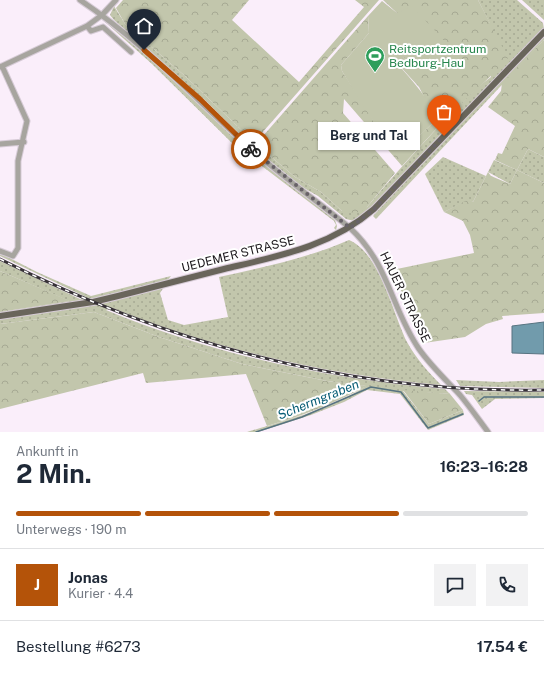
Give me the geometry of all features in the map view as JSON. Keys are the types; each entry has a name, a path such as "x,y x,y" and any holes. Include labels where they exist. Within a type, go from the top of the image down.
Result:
{"main road":[{"name":"UEDEMER STRASSE","path":"0,316 93,302 275,258 330,238 350,228 360,221 389,194 544,32"}],"street":[{"name":"HAUER STRASSE","path":"80,0 102,15 200,99 250,148 350,228 363,241 376,259 402,320 419,350 461,397 488,432"},
{"path":"0,251 13,256 18,248 18,162 24,142 27,122 1,66 87,26 102,15 116,0"},
{"path":"87,26 91,31 103,27 131,52"},
{"path":"0,144 24,142"}],"green space":[{"path":"123,0 249,0 232,20 299,82 364,7 355,0 379,0 254,142 185,76 125,24 116,8"},
{"path":"383,0 478,0 508,58 440,125 402,166 344,99 343,113 395,173 367,207 361,212 348,213 342,211 321,192 295,177 256,144 368,16 369,33 341,65 342,71 374,121 406,144 419,136 436,120 419,87 397,63 404,57 397,13"},
{"path":"478,0 517,0 543,23 544,29 369,210 354,221 346,219 318,196 302,187 256,150 256,144 295,177 321,192 342,211 367,207 440,125 471,94 491,77 490,24"},
{"path":"522,0 544,0 544,20"},
{"name":"Reitsportzentrum Bedburg-Hau","path":"382,1 397,13 412,6 451,48 421,75 404,57 397,63 425,97 436,120 415,139 399,146 393,144 377,126 342,71 341,65 369,33 368,16"},
{"path":"114,6 125,24 185,76 254,142 248,143 206,101 114,20 110,15"},
{"path":"105,22 108,22 168,74 265,164 335,220 337,226 336,230 334,228 336,225 334,221 233,144 152,64"},
{"path":"544,37 544,40 376,219 373,216 426,158"},
{"path":"544,40 544,157 528,149 517,170 495,160 498,153 502,154 515,126 488,107 501,91 502,83"},
{"path":"528,149 544,157 544,183 517,170"},
{"path":"443,157 486,176 473,202 469,200 444,212 425,174"},
{"path":"494,160 517,170 510,184 488,172"},
{"path":"517,170 544,183 544,313 502,316 503,319 486,324 465,337 424,343 392,270 474,253 470,235 463,221 444,212 469,199 473,202 488,172 491,176 510,184"},
{"path":"349,240 360,247 369,257 384,285 407,342 422,365 441,385 357,375 274,358 192,336 112,308 106,310 188,340 272,363 358,379 445,389 450,394 403,391 429,424 463,410 464,415 428,430 400,394 367,390 344,402 311,415 258,432 247,432 324,407 366,386 327,381 242,364 159,337 94,312 0,324 0,319 164,287 160,293 168,320 184,325 228,317 219,277 302,257"},
{"path":"0,253 37,272 91,296 171,276 167,281 91,300 0,313 69,301 0,271 0,261 80,299 86,297 0,256"},
{"path":"0,271 70,301 0,312"},
{"path":"94,312 159,337 242,364 327,381 367,386 318,409 267,426 246,374 146,383 143,373 0,409 0,324"},
{"path":"456,380 499,382 544,380 544,388 460,386"},
{"path":"403,390 450,394 463,410 429,424"},
{"path":"464,391 544,392 544,398 495,399 482,409 472,395 466,394"}],"water":[{"path":"544,322 544,354 512,353 512,326"}],"waterway":[{"name":"Schermgraben","path":"256,432 302,417 371,387 401,392 428,428 463,414"},
{"name":"Schermgraben","path":"479,401 484,397 544,397"}],"railway":[{"path":"0,259 65,290 130,317 197,339 264,358 332,373 402,383 472,389 544,390"}],"way so far":[{"path":"251,149 350,228 374,209 444,136"}],"place":[{"name":"Reitsportzentrum Bedburg-Hau","path":"375,73"},
{"name":"Berg und Tal","path":"444,136"}],"route":[{"path":"144,50 200,99 251,149"}]}
